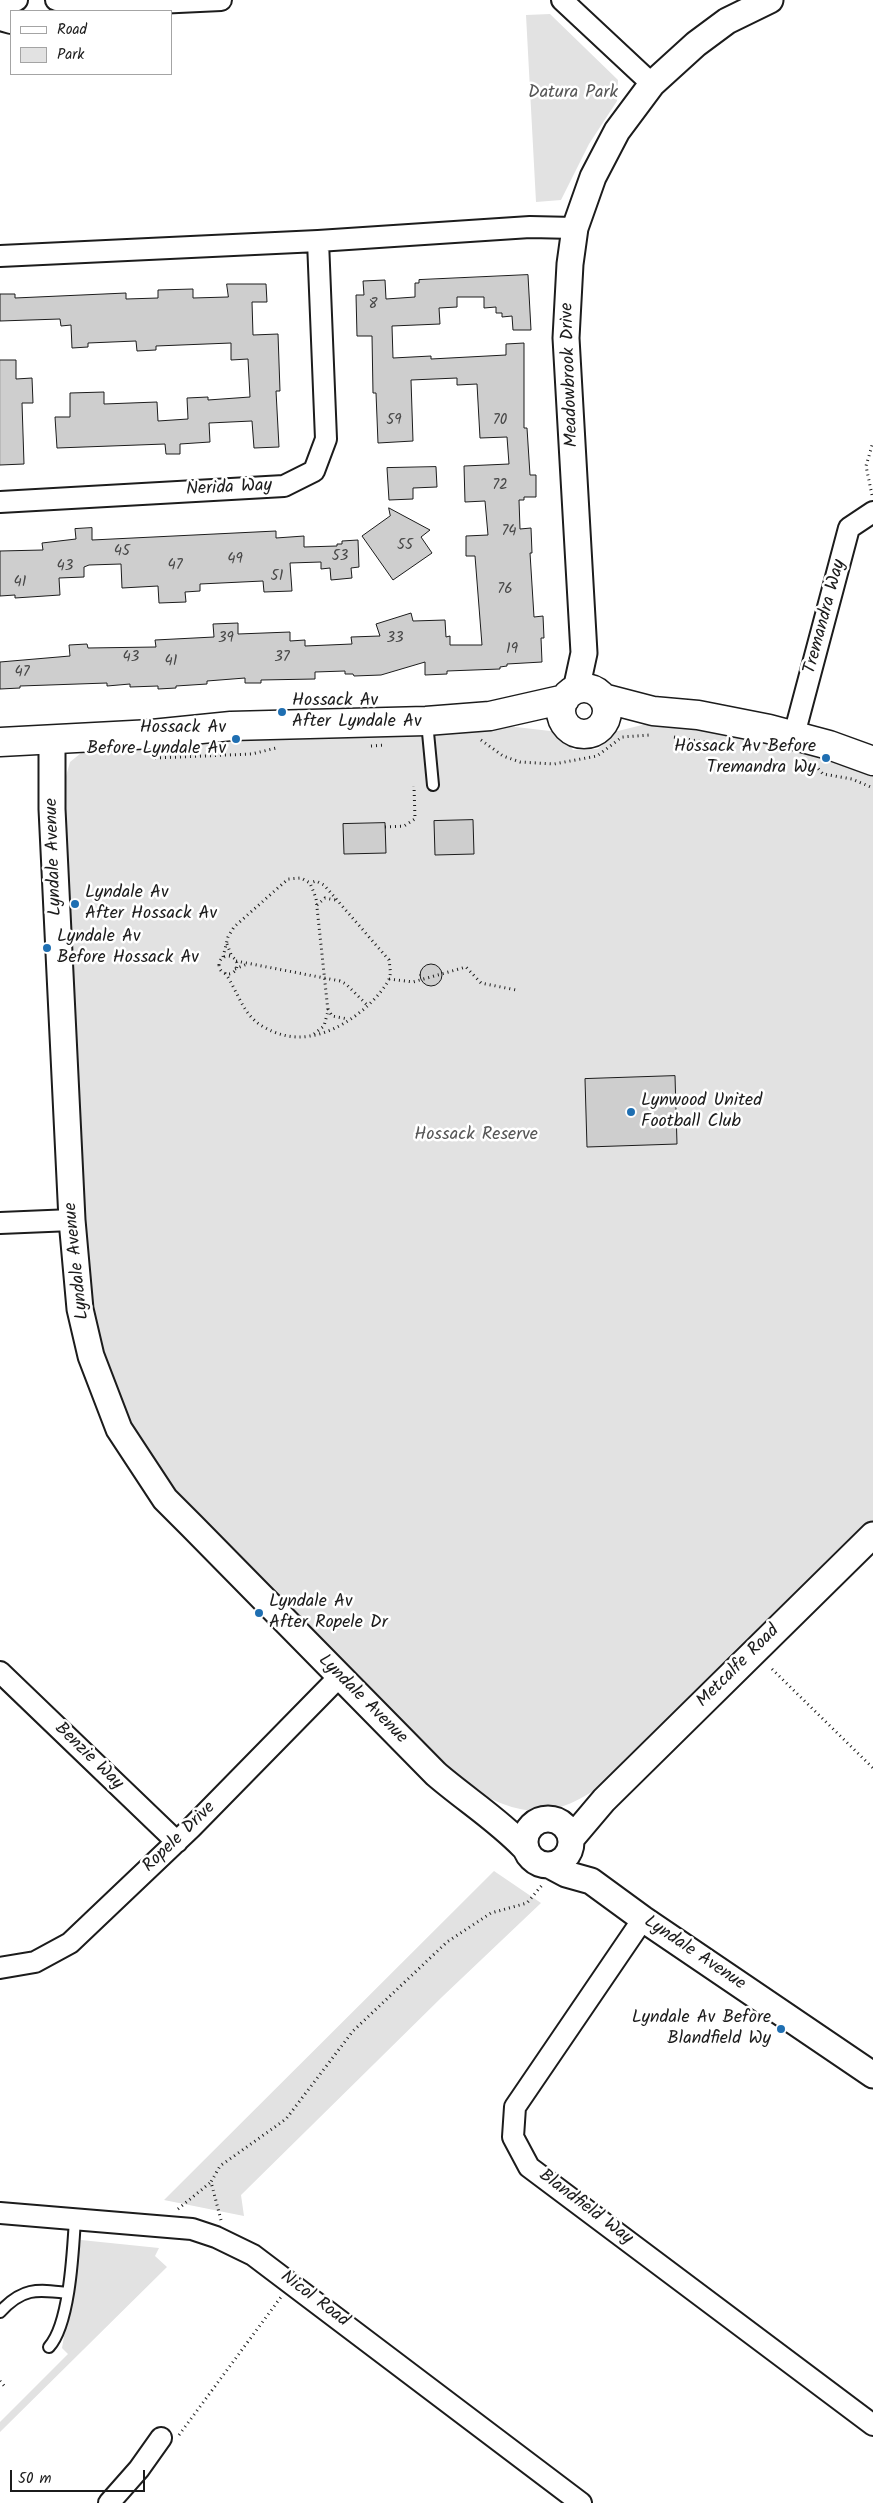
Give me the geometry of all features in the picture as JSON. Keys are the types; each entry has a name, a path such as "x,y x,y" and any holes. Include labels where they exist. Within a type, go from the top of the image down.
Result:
{"main road":[{"path":"0,742 152,734 231,726 426,720 484,727 585,704 656,723 698,715 794,735 873,761"}],"street":[{"path":"0,6 17,0"},
{"path":"56,0 86,9 221,0"},
{"path":"562,0 652,84"},
{"name":"Meadowbrook Drive","path":"585,704 584,653 566,338 570,264 575,228 593,177 616,131 652,84 696,44 727,21 770,0"},
{"path":"0,256 318,241 530,227 575,228"},
{"name":"Nerida Way","path":"0,502 284,486 314,471 326,439 318,241"},
{"name":"Tremandra Way","path":"794,735 849,528 873,512"},
{"name":"Lyndale Avenue","path":"52,739 52,819 72,1220 80,1309 91,1356 119,1429 165,1499 436,1774 464,1798 482,1809 524,1846 531,1859 551,1874 566,1874 592,1881 643,1919 873,2075"},
{"path":"0,1223 72,1220"},
{"name":"Metcalfe Road","path":"571,1843 604,1800 873,1535"},
{"name":"Benzie Way","path":"0,1672 177,1842"},
{"name":"Ropele Drive","path":"0,1968 35,1962 70,1943 177,1842 339,1677"},
{"name":"Metcalfe Road","path":"546,1820 604,1800"},
{"name":"Lyndale Avenue","path":"482,1809 546,1820 565,1826 571,1843 592,1881"},
{"path":"524,1846 524,1840 529,1828 546,1820"},
{"path":"551,1874 564,1860 571,1843"},
{"name":"Blandfield Way","path":"643,1919 515,2107 512,2137 529,2167 873,2425"},
{"name":"Nicol Road","path":"0,2213 173,2226 216,2237 253,2255 581,2503"},
{"path":"109,2503 161,2438"}],"lane":[{"path":"426,720 433,785"},
{"path":"49,2347 59,2333 67,2293 75,2219"},
{"path":"0,2312 14,2299 27,2291 44,2290 67,2293"}],"path":[{"path":"873,442 866,466 873,501"},
{"path":"484,727 503,756 534,764 554,764 597,756 622,737 656,723"},
{"path":"668,736 721,744"},
{"path":"364,744 380,747 392,742"},
{"path":"153,758 252,754 285,748"},
{"path":"813,762 824,774 852,779 873,788"},
{"path":"385,827 404,826 415,819 414,786"},
{"path":"309,1036 324,1026 327,1006 317,905 310,883 301,878 288,879 234,927 219,964 220,970 225,973 233,984 241,1005 259,1025 281,1035 309,1036 325,1032 350,1019 367,1005 389,979 391,972 389,960 324,885 316,881 310,883"},
{"path":"317,905 325,898 338,902"},
{"path":"227,943 232,957 236,961 346,984 367,1005"},
{"path":"223,957 232,957"},
{"path":"233,984 236,961"},
{"path":"225,973 248,964"},
{"path":"389,979 413,982 466,967 481,983 516,990"},
{"path":"327,1006 332,1016 350,1019"},
{"path":"772,1669 873,1768"},
{"path":"173,2213 211,2182 220,2166 286,2120 353,2031 447,1942 491,1913 527,1903 551,1874"},
{"path":"211,2182 222,2222 216,2237"},
{"path":"161,2438 179,2436 292,2283"},
{"path":"0,2381 6,2388"}],"green space":[{"name":"Datura Park","path":"550,14 618,80 617,101 589,144 561,200 536,202 526,15"},
{"name":"Hossack Reserve","path":"650,723 701,727 793,746 873,775 873,1525 617,1774 577,1800 560,1807 525,1810 486,1797 464,1784 171,1488 139,1443 116,1395 90,1310 82,1216 60,798 70,762 86,749 369,730 507,726 559,732 573,750 598,749 614,732"},
{"path":"494,1871 541,1903 442,1997 241,2195 244,2216 164,2200"},
{"path":"81,2240 159,2248 155,2256 167,2267 0,2432 0,2422 68,2354 62,2348"}],"building":[{"path":"528,275 531,330 513,330 512,316 502,317 502,313 496,313 496,307 484,308 484,297 457,297 457,307 439,308 440,324 392,326 393,358 431,356 431,359 506,355 506,344 524,343 524,428 527,428 530,475 536,475 536,497 524,497 524,500 519,500 520,529 531,528 532,553 530,553 534,617 543,616 544,638 541,638 542,662 507,664 507,666 500,667 500,669 447,671 447,674 425,675 425,662 381,675 354,676 353,674 345,674 345,671 315,672 315,679 261,680 261,683 245,683 245,678 207,681 207,684 158,689 158,686 130,687 130,684 107,686 107,683 20,686 20,688 0,689 0,662 70,656 69,645 87,644 88,648 156,647 155,640 214,637 213,624 238,623 238,634 290,632 290,641 305,640 305,646 352,644 351,637 380,636 376,624 411,613 413,621 445,620 446,637 450,636 450,645 482,645 475,556 466,556 466,536 488,535 485,501 465,502 464,466 509,464 507,437 480,438 477,384 457,385 457,378 411,380 413,441 378,443 376,393 373,393 372,336 357,336 356,295 364,295 363,281 385,280 386,299 415,297 415,283 419,283 419,280"},
{"path":"227,284 266,284 267,302 252,302 253,335 278,334 280,391 276,391 279,447 254,448 252,421 209,423 210,442 180,444 180,454 166,454 165,444 57,448 55,417 70,417 70,393 104,392 104,404 157,402 158,421 188,419 187,398 208,397 208,400 250,397 248,359 231,360 231,343 156,346 156,350 137,351 136,341 88,343 88,347 72,348 71,325 61,326 60,319 0,321 0,294 15,294 15,298 126,293 126,299 158,298 158,290 193,289 193,298 228,297"},
{"path":"0,360 16,360 16,379 32,378 33,403 22,403 24,464 0,465"},
{"path":"436,467 437,487 413,488 413,499 389,500 387,468"},
{"path":"389,508 430,530 421,537 432,553 393,580 362,536 390,516"},
{"path":"92,528 92,540 276,531 276,538 304,536 304,547 337,546 337,544 342,544 342,541 358,540 359,567 351,568 352,578 331,580 330,568 321,569 321,562 290,563 292,591 264,592 263,581 200,584 200,591 185,592 186,602 159,603 158,586 122,588 121,564 89,565 84,567 84,577 59,578 60,595 15,598 15,595 0,596 0,551 43,550 42,543 76,539 75,529"},
{"path":"473,820 474,854 435,855 434,821"},
{"path":"385,823 386,853 344,854 343,824"},
{"path":"431,964 439,967 442,975 439,983 431,986 423,983 420,975 423,967"},
{"name":"Lynwood United Football Club","path":"675,1076 677,1144 587,1147 585,1079"}],"place":[{"name":"Hossack Av After Lyndale Av","path":"282,712"},
{"name":"Hossack Av Before Lyndale Av","path":"236,739"},
{"name":"Hossack Av Before Tremandra Wy","path":"826,758"},
{"name":"Lyndale Av After Hossack Av","path":"75,904"},
{"name":"Lyndale Av Before Hossack Av","path":"47,948"},
{"name":"Lynwood United Football Club","path":"631,1112"},
{"name":"Lyndale Av After Ropele Dr","path":"259,1613"},
{"name":"Lyndale Av Before Blandfield Wy","path":"781,2029"}]}
